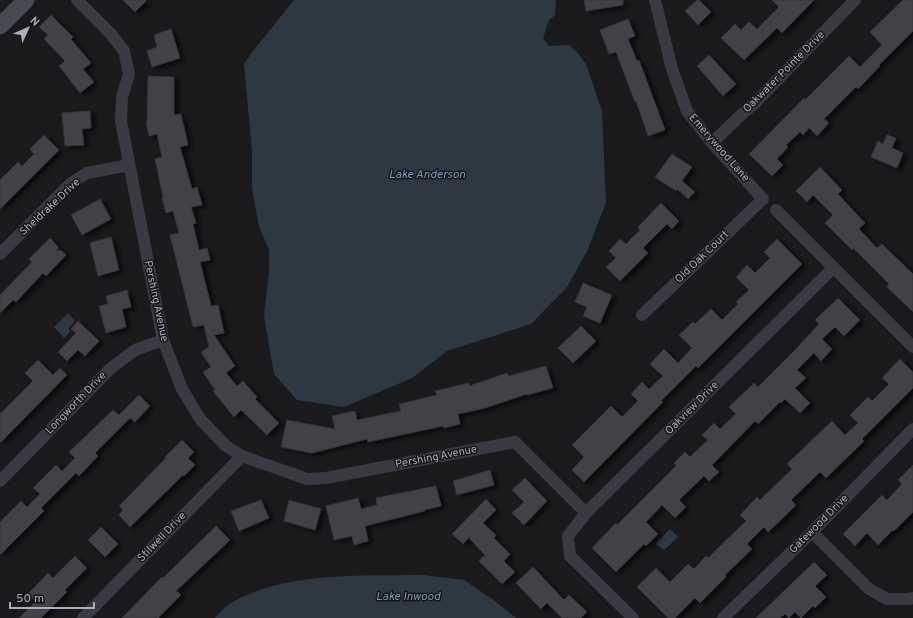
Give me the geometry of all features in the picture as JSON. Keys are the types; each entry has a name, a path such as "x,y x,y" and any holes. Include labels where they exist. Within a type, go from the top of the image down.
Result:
{"street":[{"path":"0,26 26,0"},
{"name":"Pershing Avenue","path":"77,0 111,34 124,51 129,74 122,96 121,122 162,340 182,389 200,419 226,446 242,456 308,479 326,478 515,442 586,513"},
{"name":"Emerywood Lane","path":"655,0 672,69 687,111 712,143 763,198"},
{"name":"Oakwater Pointe Drive","path":"712,143 754,104 855,0"},
{"name":"Sheldrake Drive","path":"0,254 72,183 87,173 129,165"},
{"name":"Old Oak Court","path":"642,315 763,198"},
{"path":"776,210 913,347"},
{"name":"Oakview Drive","path":"633,618 570,556 568,536 586,513 834,268"},
{"name":"Longworth Drive","path":"0,481 110,368 135,350 162,340"},
{"name":"Gatewood Drive","path":"723,618 812,532 913,428"},
{"name":"Stilwell Drive","path":"83,618 242,456"},
{"path":"812,532 869,589 887,599 913,598"}],"water":[{"name":"Lake Anderson","path":"294,0 556,0 555,15 549,20 543,38 549,46 569,45 577,52 586,64 602,111 606,203 587,251 567,287 531,324 447,351 412,378 344,407 297,400 274,374 264,316 269,272 269,249 259,227 252,188 252,151 244,64"},
{"path":"68,313 75,321 69,328 70,332 64,338 54,327"},
{"path":"670,529 678,537 664,550 656,544"},
{"name":"Lake Inwood","path":"423,575 464,580 495,601 516,618 215,618 226,606 249,594 273,586 297,581 348,576"}],"building":[{"path":"123,0 147,0 135,12"},
{"path":"584,0 623,0 623,5 586,11"},
{"path":"697,0 699,0 711,12 698,25 685,11"},
{"path":"772,0 814,0 782,33 777,28 744,60 721,38 735,24 741,30 749,22 757,29 779,7"},
{"path":"903,0 913,0 913,31 879,65 880,66 858,89 856,87 824,119 829,123 817,136 809,128 803,135 800,132 786,145 788,147 777,159 783,165 772,176 749,154 804,98 805,100 849,56 860,67 882,45 870,32"},
{"path":"51,15 73,37 71,39 91,63 83,69 94,82 80,93 59,66 65,61 44,39 48,35 39,27"},
{"path":"628,19 635,36 628,39 637,61 639,60 665,130 648,136 636,101 635,102 616,52 609,54 600,30"},
{"path":"171,29 180,58 152,67 147,51 157,47 154,35"},
{"path":"709,55 736,84 723,96 697,66"},
{"path":"148,76 174,77 174,115 181,114 188,145 180,147 192,189 197,187 202,205 191,207 196,223 193,224 199,250 207,248 210,260 200,262 211,306 218,305 224,333 214,335 235,366 226,373 237,386 243,381 257,397 255,399 279,423 267,435 241,410 234,417 213,391 215,390 203,372 211,367 201,352 209,347 204,325 193,327 170,235 179,233 173,211 166,213 162,198 155,159 162,157 157,134 149,136 146,122"},
{"path":"90,111 91,128 82,129 84,145 65,146 62,113"},
{"path":"44,135 59,150 0,209 0,180 18,162 22,166 34,154 30,149"},
{"path":"887,135 896,138 892,148 903,153 897,168 871,157 878,141 883,144"},
{"path":"672,154 692,167 682,181 695,192 688,199 677,189 676,191 655,177"},
{"path":"820,167 842,190 838,194 865,223 859,229 877,248 882,244 913,274 913,312 887,287 889,284 853,248 852,250 825,223 833,215 813,195 807,202 796,191"},
{"path":"100,199 111,219 82,235 71,215"},
{"path":"661,203 679,221 672,229 667,224 643,248 648,253 620,281 606,267 616,258 609,251 620,239 626,244 640,230 638,227"},
{"path":"111,237 119,270 98,276 90,243"},
{"path":"50,238 59,248 56,251 61,250 66,255 46,276 43,273 16,302 13,300 0,313 0,295 32,262 29,259"},
{"path":"777,239 802,264 698,368 696,366 661,401 663,402 584,482 572,470 584,457 572,445 611,406 622,417 638,401 631,394 642,382 649,389 663,376 650,364 664,349 678,363 692,348 679,335 693,322 695,324 711,309 722,320 738,304 736,302 749,290 736,277 747,265 755,273 770,258 764,252"},
{"path":"583,283 612,295 600,323 583,316 587,307 575,302"},
{"path":"127,290 131,307 122,309 126,327 106,333 99,306 108,304 106,296"},
{"path":"838,298 860,320 844,336 835,327 822,339 832,349 821,361 814,353 797,370 806,378 795,388 810,403 800,413 785,399 758,424 755,421 712,465 719,472 709,481 704,476 679,500 686,507 675,518 662,505 646,522 658,534 646,546 644,544 616,572 592,548 676,466 674,463 685,452 690,457 708,440 702,435 714,423 720,429 736,414 729,407 754,383 758,387 794,351 819,324 815,320"},
{"path":"78,321 99,341 85,356 78,350 67,361 58,352 76,333 71,329"},
{"path":"581,326 596,341 573,363 558,348"},
{"path":"900,359 913,372 913,388 862,439 864,441 826,478 820,472 791,500 796,505 784,517 768,532 764,527 747,544 752,549 725,575 726,577 700,603 695,598 675,618 668,618 637,587 656,568 670,582 688,564 694,569 706,556 708,558 746,521 740,515 757,497 760,500 792,469 787,464 832,421 845,435 858,423 850,415 868,397 872,401 889,384 882,378"},
{"path":"38,360 53,375 60,368 67,375 0,443 0,414 33,381 25,373"},
{"path":"546,366 553,388 527,394 485,408 458,414 460,424 444,428 443,426 368,442 367,439 312,453 281,447 287,420 335,429 332,416 355,411 357,420 401,411 399,404 437,395 435,391 469,383 469,386 507,373 509,376"},
{"path":"139,395 150,406 135,422 130,418 95,453 98,456 79,476 76,473 41,508 44,511 0,555 0,522 21,501 27,507 40,494 33,488 56,465 62,471 75,458 69,452 113,410 119,415"},
{"path":"182,440 194,452 188,458 195,465 130,527 119,515 123,510 119,506"},
{"path":"913,465 913,512 878,545 867,533 855,546 843,534 882,495 887,500 902,484 898,480"},
{"path":"490,470 494,485 457,495 453,481"},
{"path":"525,478 547,501 524,525 512,513 524,502 512,490"},
{"path":"436,486 441,506 365,526 368,541 354,545 352,536 334,540 326,506 358,498 361,509 377,505 376,498"},
{"path":"486,499 496,510 483,523 496,535 494,538 510,554 504,561 515,572 502,584 479,561 485,555 469,538 463,544 452,534"},
{"path":"261,500 269,518 239,531 231,511"},
{"path":"289,500 321,509 315,530 284,521"},
{"path":"216,526 230,540 176,591 181,595 158,618 122,618 162,577 163,578"},
{"path":"101,527 118,544 105,557 88,540"},
{"path":"75,556 87,568 65,590 67,592 41,618 19,618 36,601 28,594 48,573 53,578"},
{"path":"814,562 827,575 815,586 826,597 815,608 813,606 801,618 795,612 789,618 785,614 780,618 756,618"},
{"path":"533,567 564,600 569,595 587,612 581,618 562,618 547,603 541,609 516,583"}]}
